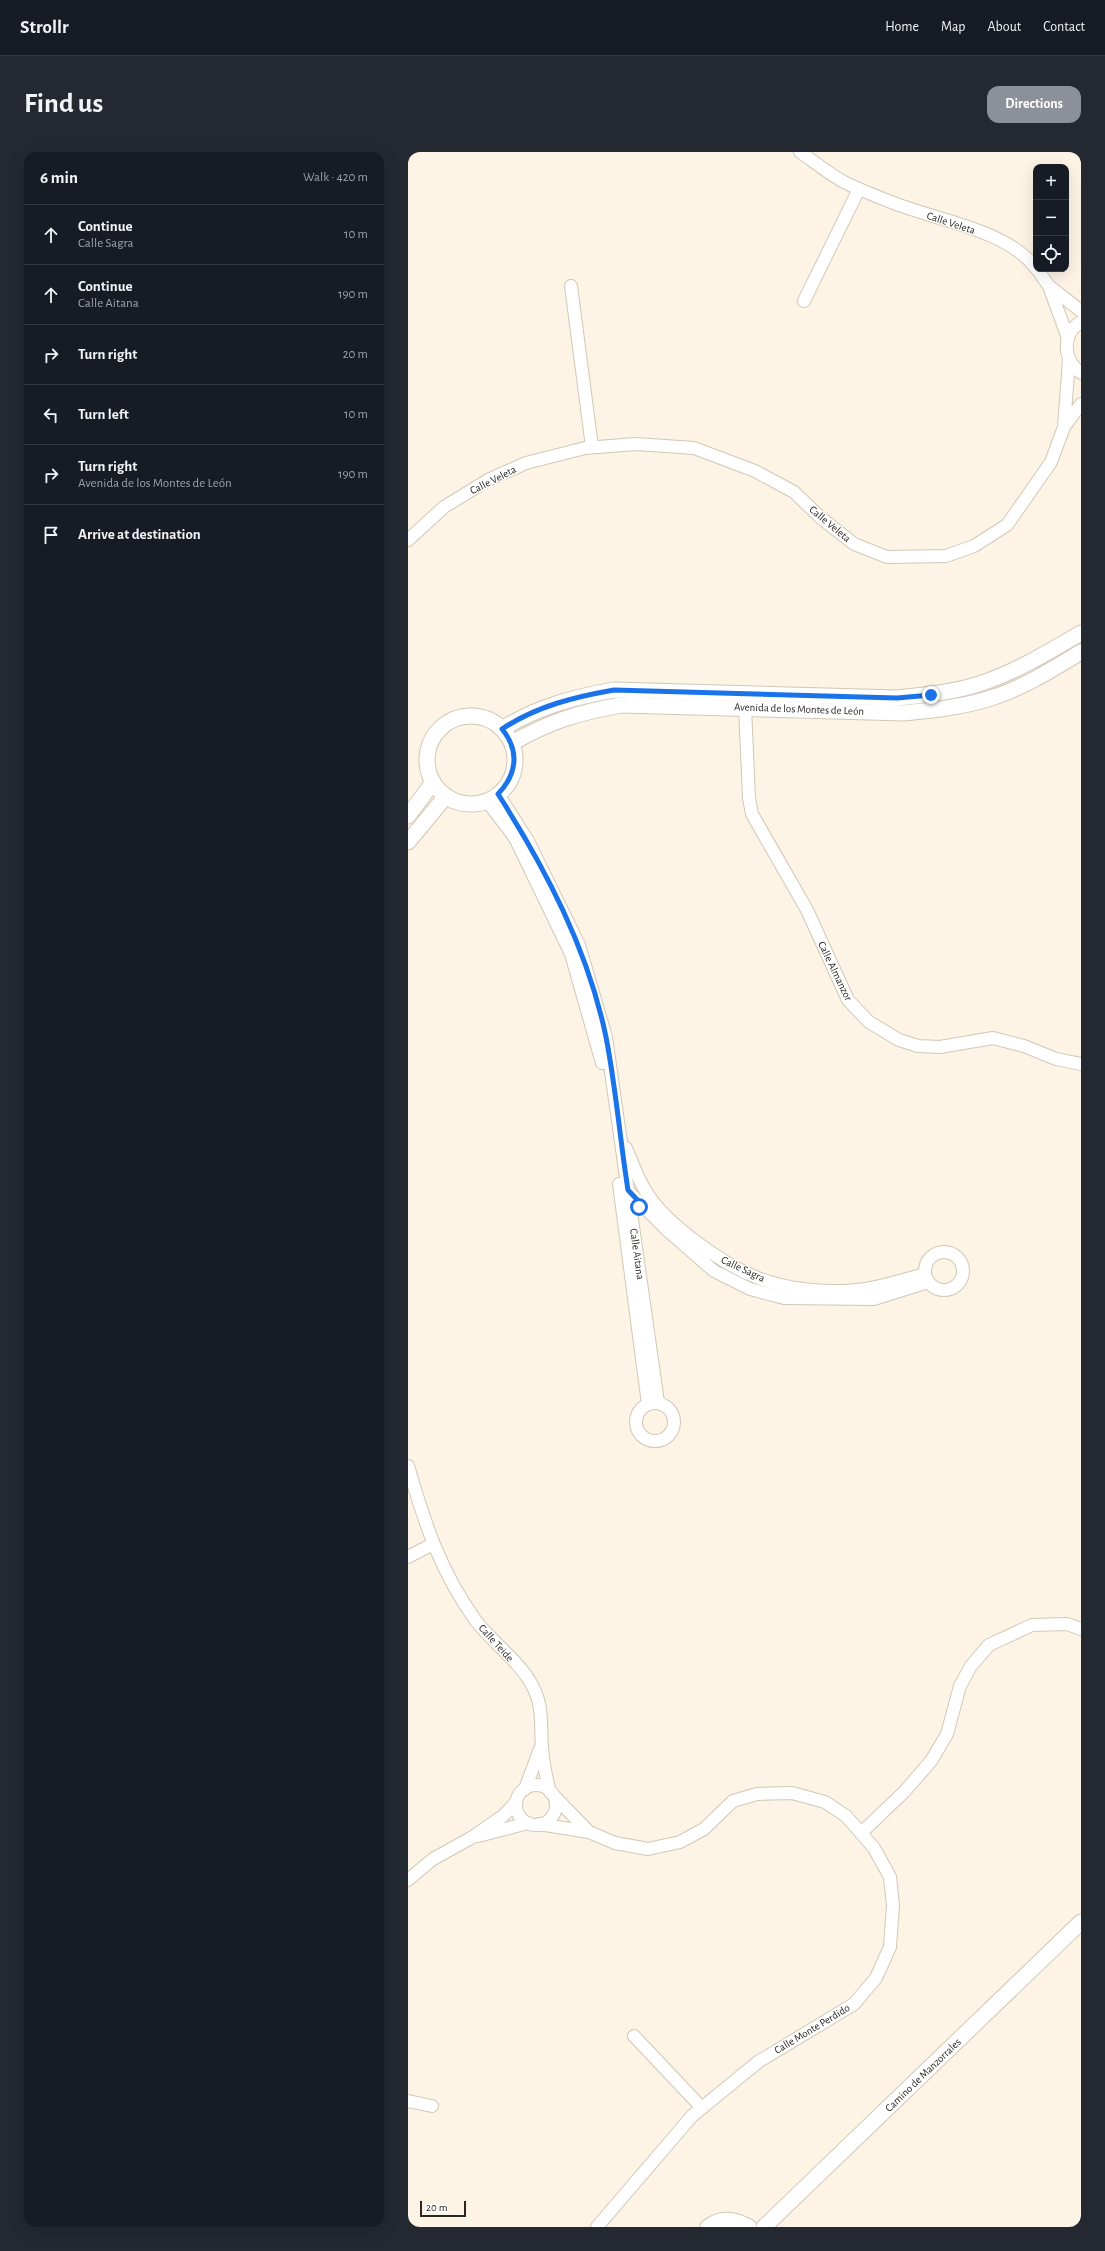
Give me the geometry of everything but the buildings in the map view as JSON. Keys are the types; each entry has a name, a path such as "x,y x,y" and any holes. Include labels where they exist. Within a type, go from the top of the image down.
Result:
{"street":[{"name":"Calle Veleta","path":"800,152 845,182 859,189 892,203 989,235 1012,247 1033,266"},
{"path":"804,301 859,189"},
{"name":"Calle Veleta","path":"1038,272 1049,286 1060,311 1068,338 1066,353 1069,360 1064,427"},
{"path":"571,286 592,447"},
{"name":"Calle Veleta","path":"1049,286 1081,311"},
{"path":"1068,338 1072,330 1081,322"},
{"path":"1069,360 1081,373"},
{"name":"Calle Veleta","path":"408,540 444,507 488,480 526,463 592,447 636,444 694,448 755,471 794,492 821,518 854,544 887,557 946,556 974,546 1007,525 1051,462 1064,427 1081,404"},
{"name":"Avenida de los Montes de León","path":"502,729 534,711 564,700 614,690 897,698 931,695 984,683 1037,659 1081,633"},
{"name":"Avenida de los Montes de León","path":"512,743 541,726 579,713 621,705 745,707 904,713 939,710 992,698 1044,674 1081,652"},
{"name":"Calle Almanzor","path":"745,707 749,798 752,814 807,910 848,1000 869,1022 899,1040 918,1046 940,1047 994,1038 1024,1046 1056,1059 1081,1064"},
{"path":"463,716 477,716 491,720 502,729 512,743 515,757 514,771 508,784 493,797 473,804 459,802 446,796 433,782 427,769 426,755 430,741 438,729 450,721 463,716"},
{"path":"408,816 433,782"},
{"path":"408,842 446,796"},
{"name":"Calle Aitana","path":"493,797 528,841 579,945 606,1037 628,1190 629,1220 653,1403"},
{"name":"Calle Aitana","path":"493,797 515,838 571,954 601,1055 618,1181 629,1220"},
{"name":"Calle Sagra","path":"618,1181 655,1219 714,1270 750,1289 784,1298 874,1299 926,1278 873,1288 836,1291 793,1287 758,1278 717,1257 671,1221 645,1190 620,1136"},
{"path":"629,1220 637,1208 656,1203"},
{"path":"629,1220 655,1219"},
{"name":"Calle Teide","path":"408,1466 433,1544 447,1574 477,1622 532,1684 541,1705 541,1746 544,1768 551,1793"},
{"path":"408,1557 433,1544"},
{"path":"861,1833 904,1792 931,1761 947,1734 960,1686 971,1666 990,1645 1032,1625 1067,1624 1081,1629"},
{"name":"Calle Teide","path":"525,1789 541,1746"},
{"path":"408,1880 433,1859 471,1838 503,1816 516,1802 521,1792 525,1789 538,1786 551,1793 555,1800 554,1813 546,1822 471,1838"},
{"name":"Calle Monte Perdido","path":"551,1793 589,1832"},
{"name":"Calle Monte Perdido","path":"534,1824 589,1832 615,1843 648,1849 680,1842 704,1829 733,1801 756,1794 792,1793 825,1802 846,1816 874,1848 890,1877 893,1905 890,1947 876,1978 854,2004 758,2062 692,2116 597,2227"},
{"path":"516,1802 518,1814 534,1824"},
{"name":"Camino de Manzorrales","path":"764,2227 1081,1922"},
{"path":"634,2036 702,2108"},
{"path":"408,2101 432,2106"},
{"path":"708,2227 719,2221 729,2220 740,2222 748,2227"}],"route":[{"path":"639,1207 644,1207 628,1190 606,1037 579,945 528,841 498,794 508,784 514,771 515,757 512,743 502,729 534,711 571,698 614,690 737,692 897,698 931,695"}]}
